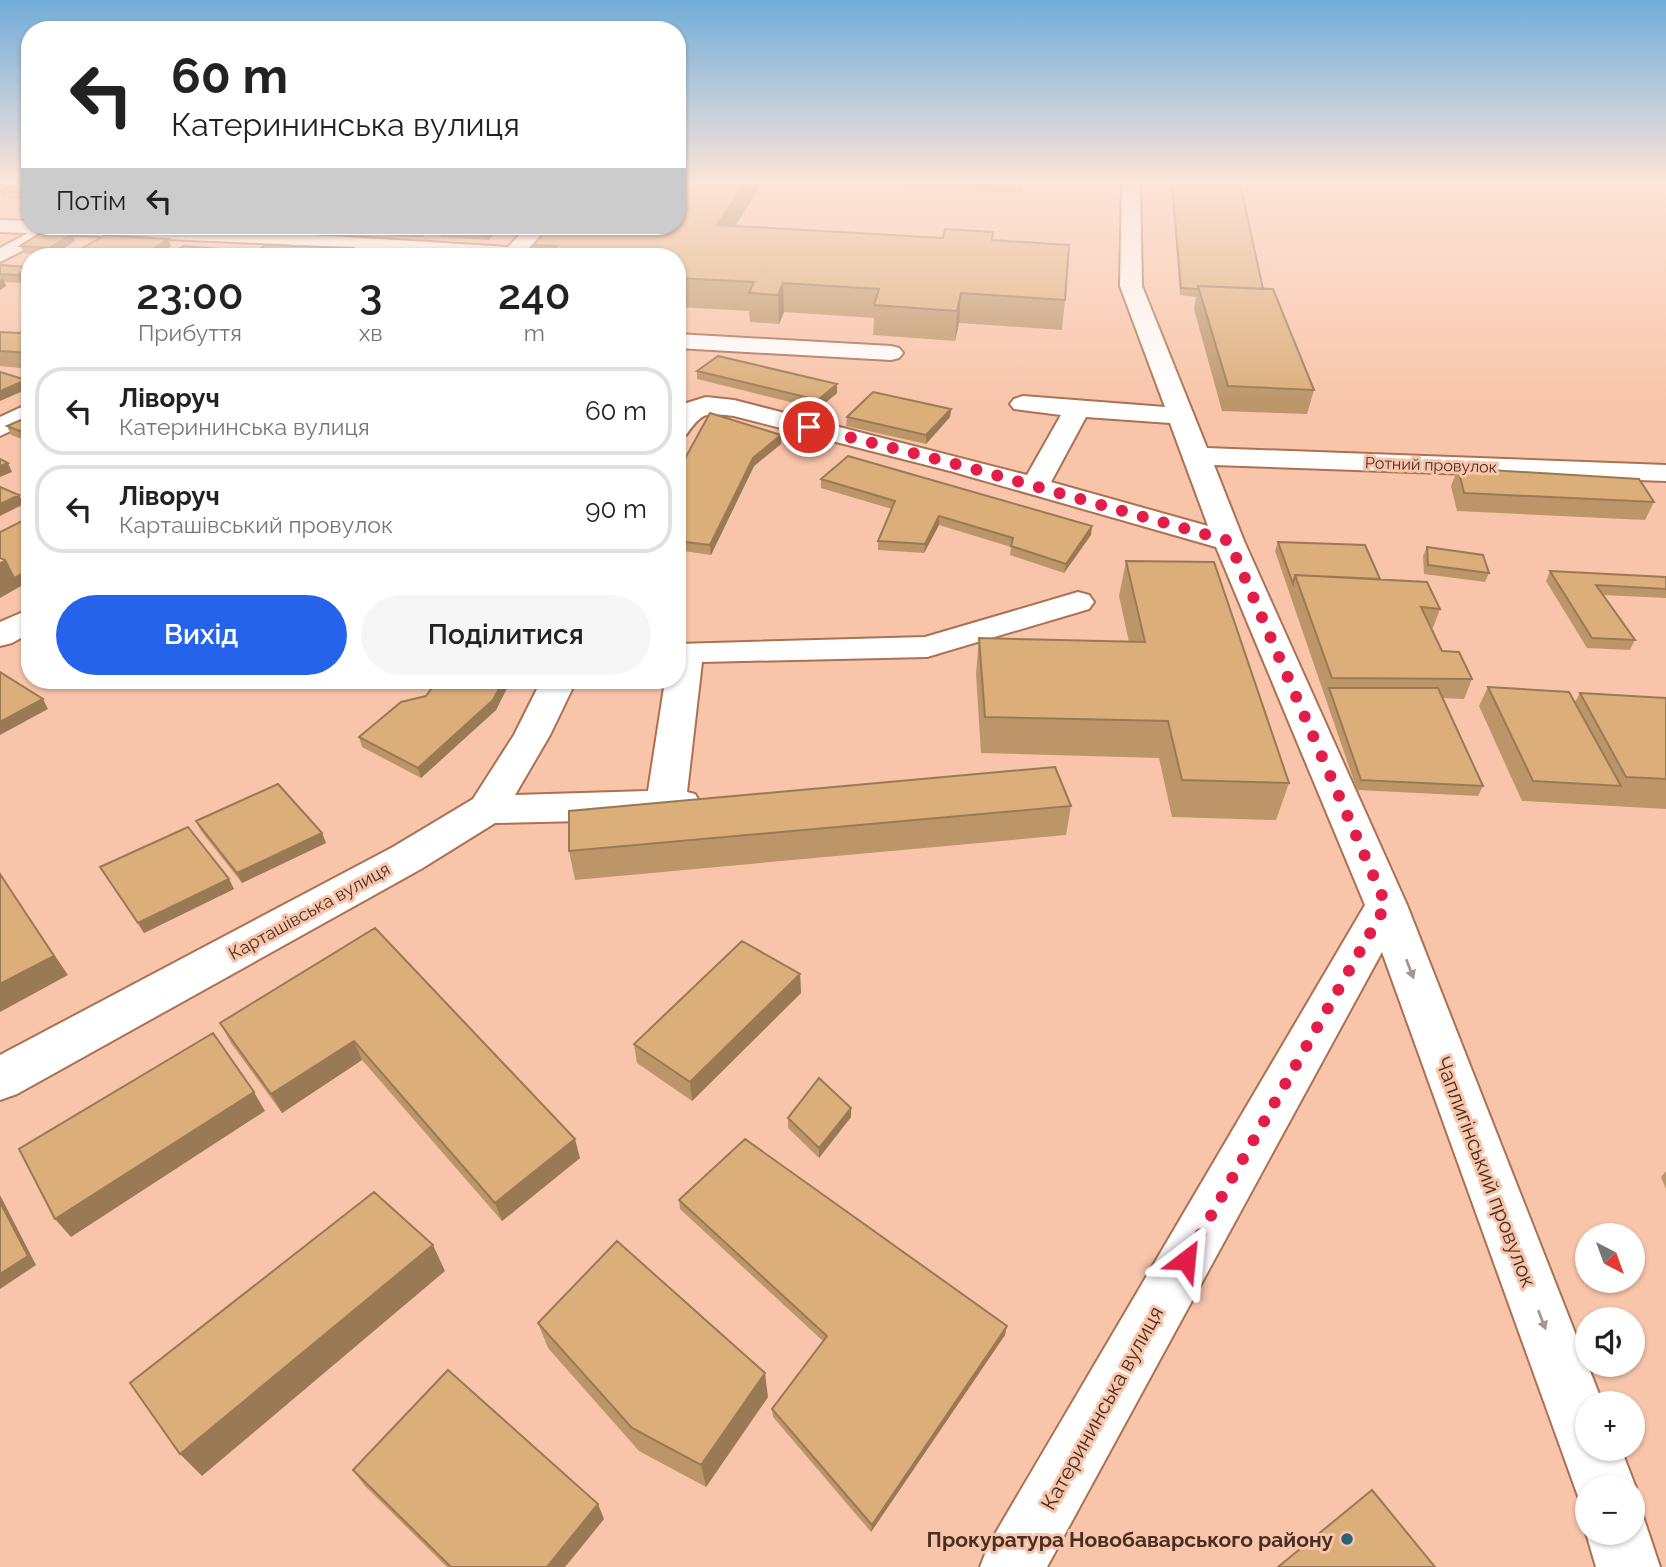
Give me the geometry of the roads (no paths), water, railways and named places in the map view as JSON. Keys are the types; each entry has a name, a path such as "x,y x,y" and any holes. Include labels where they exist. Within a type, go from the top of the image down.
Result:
{"street":[{"path":"1131,256 1131,286 1229,541 1386,905"},
{"path":"686,342 891,353"},
{"name":"Ротний провулок","path":"1023,404 1078,408 1188,436 1666,473"},
{"path":"686,414 688,411 706,405 734,408 1035,486 1229,541"},
{"path":"1035,486 1078,408"},
{"path":"0,428 21,416"},
{"path":"686,652 927,647 1077,602"},
{"path":"0,636 21,624"},
{"name":"Карташівська вулиця","path":"0,1079 407,858 487,809 532,736 554,689"},
{"path":"666,805 680,689"},
{"path":"487,809 721,803"},
{"name":"Чаплигінський провулок","path":"1386,905 1575,1407"},
{"name":"Катерининська вулиця","path":"1012,1567 1386,905"},
{"path":"1622,1545 1628,1567"}],"place":[{"name":"Прокуратура Новобаварського району","path":"1347,1539"}]}
